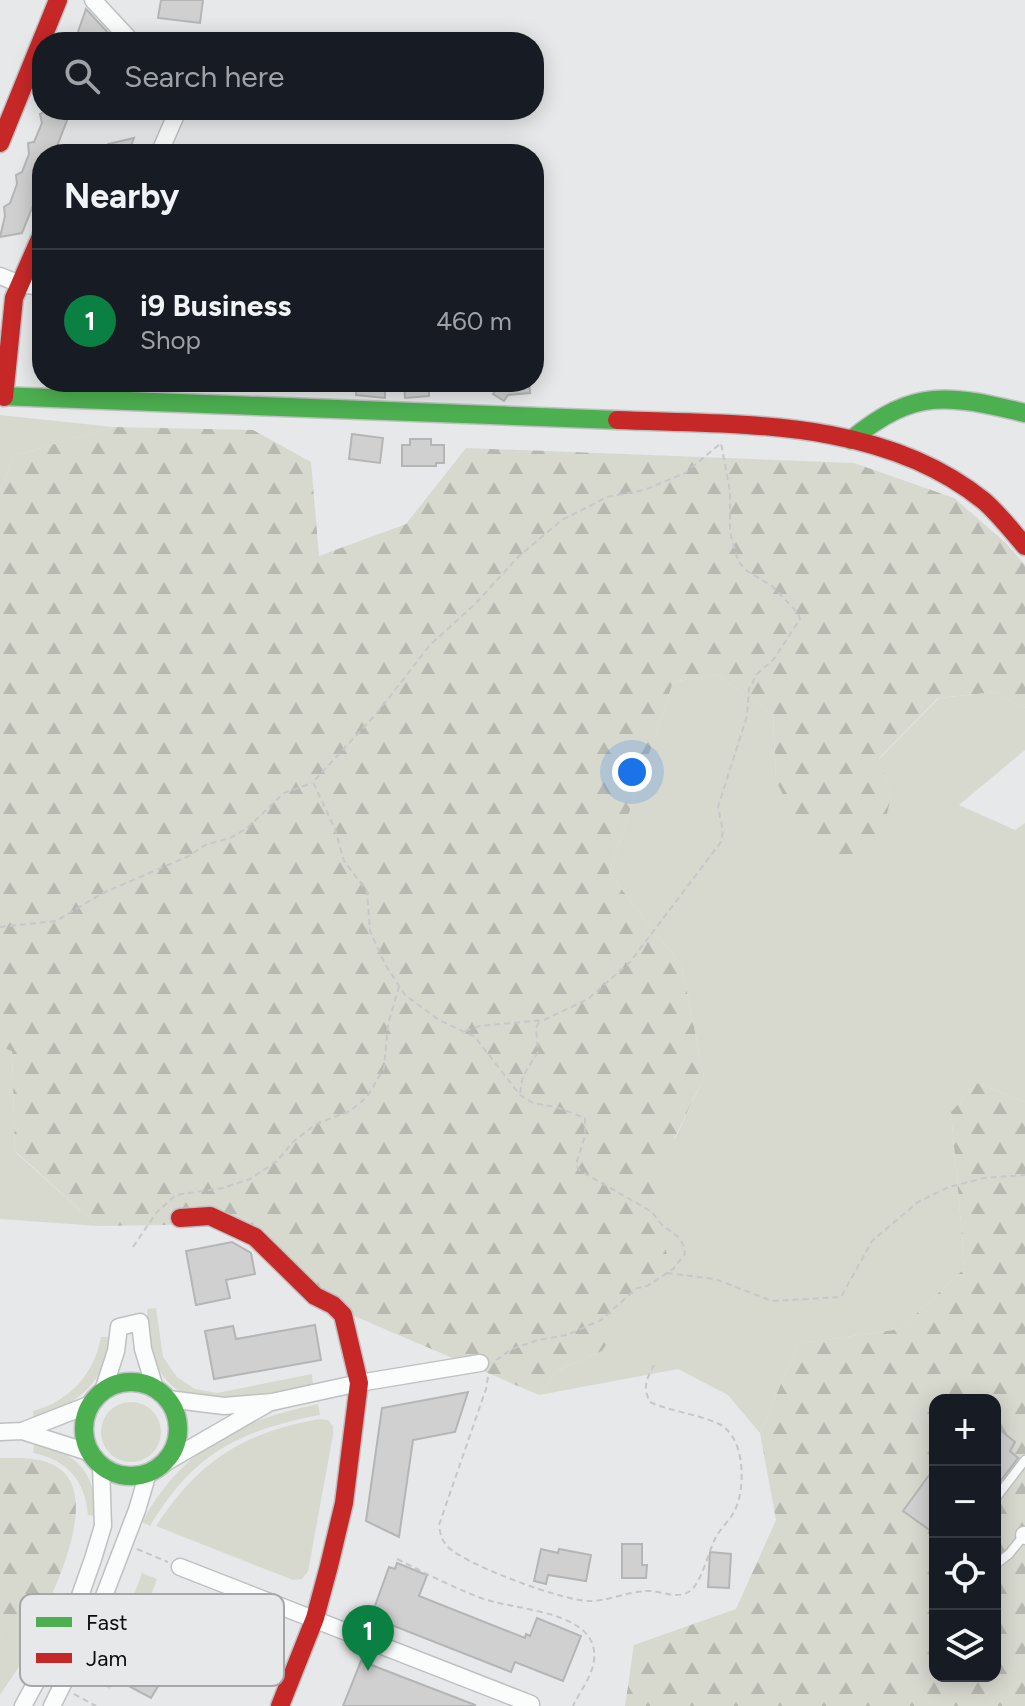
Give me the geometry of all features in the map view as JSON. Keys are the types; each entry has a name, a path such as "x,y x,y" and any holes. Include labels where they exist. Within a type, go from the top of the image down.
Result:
{"street":[{"path":"45,32 58,0"},
{"path":"93,0 123,32"},
{"path":"0,143 32,64"},
{"path":"163,144 174,120"},
{"path":"32,257 14,298 2,396 283,410 542,416 821,433 882,448 935,472 983,500 1025,546"},
{"path":"0,276 32,286"},
{"path":"851,440 871,421 904,403 940,397 981,402 1025,413"},
{"path":"180,1218 210,1216 245,1231 255,1237 315,1296 333,1305 343,1315 359,1383 344,1503 315,1618 280,1706"},
{"path":"81,1594 103,1526 96,1459 84,1428 116,1351 119,1327 140,1322 143,1349 162,1394 175,1411 177,1439 172,1453 156,1468 122,1544 104,1594"},
{"path":"0,1432 22,1431 128,1382 142,1383 162,1394 224,1406 272,1402 359,1383 484,1366"},
{"path":"22,1431 96,1459 123,1476 156,1468 272,1402"},
{"path":"180,1567 251,1594"},
{"path":"284,1606 531,1704"},
{"path":"23,1706 34,1686"},
{"path":"52,1706 63,1687"}],"lane":[{"path":"1001,1491 1025,1460"},
{"path":"1001,1560 1025,1535"}],"path":[{"path":"0,927 56,921 103,893 246,829 284,793 313,782 377,713 430,645 476,603 519,556 562,520 607,497 644,490 685,473 721,442 730,491 730,532 738,561 755,577 772,586 800,619 774,659 761,669 751,683 747,716 718,807 723,831 719,847 630,962 588,999 540,1020 480,1026 463,1031"},
{"path":"313,782 335,829 344,861 367,891 370,931 405,995 439,1020 475,1037 520,1095 533,1103 556,1107 585,1118 585,1136 576,1164 579,1170 652,1212 661,1224 678,1237 685,1254 680,1262 647,1286 637,1288 601,1320 567,1335 512,1349 484,1366 486,1389 439,1525 448,1547 462,1558 536,1588 588,1601 649,1591 671,1595 690,1592 718,1533 735,1511 742,1470 734,1437 720,1425 650,1402 645,1383 654,1365"},
{"path":"133,1247 156,1213 176,1195 223,1188 250,1179 277,1161 293,1142 316,1124 350,1111 367,1097 384,1068 388,1024 399,986"},
{"path":"520,1095 523,1076 538,1052 536,1028 540,1020"},
{"path":"666,1273 715,1279 772,1301 841,1297 872,1241 918,1202 949,1187 984,1178 1025,1175"},
{"path":"122,1544 180,1567"},
{"path":"397,1559 484,1599 545,1613 582,1630 593,1645 594,1660 590,1675 573,1706"},
{"path":"63,1687 96,1706"}],"green space":[{"path":"0,415 113,427 13,456 0,490"},
{"path":"113,427 253,430 311,462 319,556 406,524 466,448 854,463 954,498 1006,543 1025,565 1025,708 995,692 938,698 879,758 891,797 879,847 851,860 813,860 776,780 773,715 716,674 673,682 609,873 682,967 704,1077 653,1183 667,1255 602,1351 557,1371 539,1395 300,1293 225,1224 98,1226 15,1151 12,1051 0,1047 0,490 13,456"},
{"path":"716,674 773,715 776,780 891,797 879,759 939,698 995,692 1025,708 1025,750 959,805 1015,830 1025,823 1025,1102 977,1083 951,1112 965,1268 900,1329 798,1344 760,1433 728,1395 678,1369 539,1395 557,1371 602,1351 585,1136 675,1139 704,1077 682,967 609,873 673,682"},
{"path":"0,1047 12,1050 15,1152 98,1226 0,1219"},
{"path":"977,1083 1025,1102 1025,1706 625,1706 634,1645 736,1609 776,1520 760,1433 798,1344 900,1329 965,1268 951,1112"},
{"path":"156,1308 163,1357 177,1377 195,1389 217,1393 312,1374 313,1384 226,1400 205,1400 185,1394 169,1383 153,1357 147,1309"},
{"path":"101,1337 110,1337 107,1354 95,1380 63,1407 34,1420 33,1411 58,1400 78,1384 93,1363"},
{"path":"131,1402 142,1404 152,1411 159,1421 159,1443 152,1453 142,1460 131,1462 120,1460 110,1453 103,1443 101,1432 103,1421 110,1411 120,1404"},
{"path":"318,1404 320,1415 265,1429 221,1449 184,1480 150,1526 142,1522 175,1475 215,1442 262,1419"},
{"path":"319,1419 328,1420 333,1426 333,1435 308,1571 302,1579 293,1580 156,1526 189,1484 225,1453 267,1432"},
{"path":"34,1444 62,1453 81,1467 93,1488 98,1517 88,1515 83,1492 72,1474 56,1461 33,1453"},
{"path":"0,1458 46,1462 60,1469 72,1484 76,1505 68,1554 51,1594 20,1594 20,1638 4,1631 0,1639"},
{"path":"142,1573 157,1579 151,1594 134,1594"},
{"path":"4,1630 20,1637 20,1665 0,1695 0,1639"}],"building":[{"path":"161,0 203,0 200,23 158,18"},
{"path":"86,9 107,32 78,32"},
{"path":"41,120 67,120 58,144 32,144 32,208 22,233 0,237 4,207 10,203 17,184 16,175 22,172 29,154 28,143 34,142"},
{"path":"134,138 132,144 108,144"},
{"path":"356,392 385,392 385,398 356,395"},
{"path":"405,392 429,392 429,396 405,398"},
{"path":"530,393 508,395 504,401 493,394"},
{"path":"352,434 383,438 380,463 349,459"},
{"path":"410,439 431,439 431,445 444,445 444,463 436,463 436,466 402,466 402,445 410,445"},
{"path":"232,1242 251,1253 255,1274 226,1280 230,1298 196,1305 186,1251"},
{"path":"315,1325 321,1360 214,1379 205,1331 233,1326 236,1339"},
{"path":"468,1392 455,1432 413,1440 399,1537 366,1521 382,1408"},
{"path":"1001,1431 1015,1442 1010,1451 1018,1458 1001,1480"},
{"path":"929,1475 929,1530 903,1511"},
{"path":"622,1544 642,1544 642,1565 647,1565 646,1578 622,1578"},
{"path":"541,1549 591,1555 586,1581 548,1575 546,1584 534,1581"},
{"path":"710,1552 731,1554 729,1588 708,1587"},
{"path":"397,1563 427,1575 419,1596 525,1638 526,1634 530,1636 537,1618 581,1636 563,1681 515,1662 511,1672 371,1617 389,1567 395,1569"},
{"path":"361,1661 475,1705 343,1706"},
{"path":"129,1686 158,1686 151,1698"}],"traffic: fast":[{"path":"0,396 617,420"},
{"path":"851,440 894,411 914,403 953,400 1025,413"},
{"path":"131,1382 149,1386 164,1396 174,1411 178,1429 174,1447 164,1462 149,1472 131,1476 113,1472 98,1462 88,1447 84,1429 88,1411 98,1396 113,1386 131,1382"}],"traffic: jam":[{"path":"45,32 58,0"},
{"path":"0,143 32,64"},
{"path":"4,397 14,298 32,257"},
{"path":"617,420 712,423 808,431 855,440 901,454 944,474 984,501 1025,546"},
{"path":"180,1218 210,1216 255,1237 315,1296 333,1305 343,1315 359,1383 344,1503 329,1566 315,1618 280,1706"}],"place":[{"name":"i9 Business","path":"368,1671"}]}
